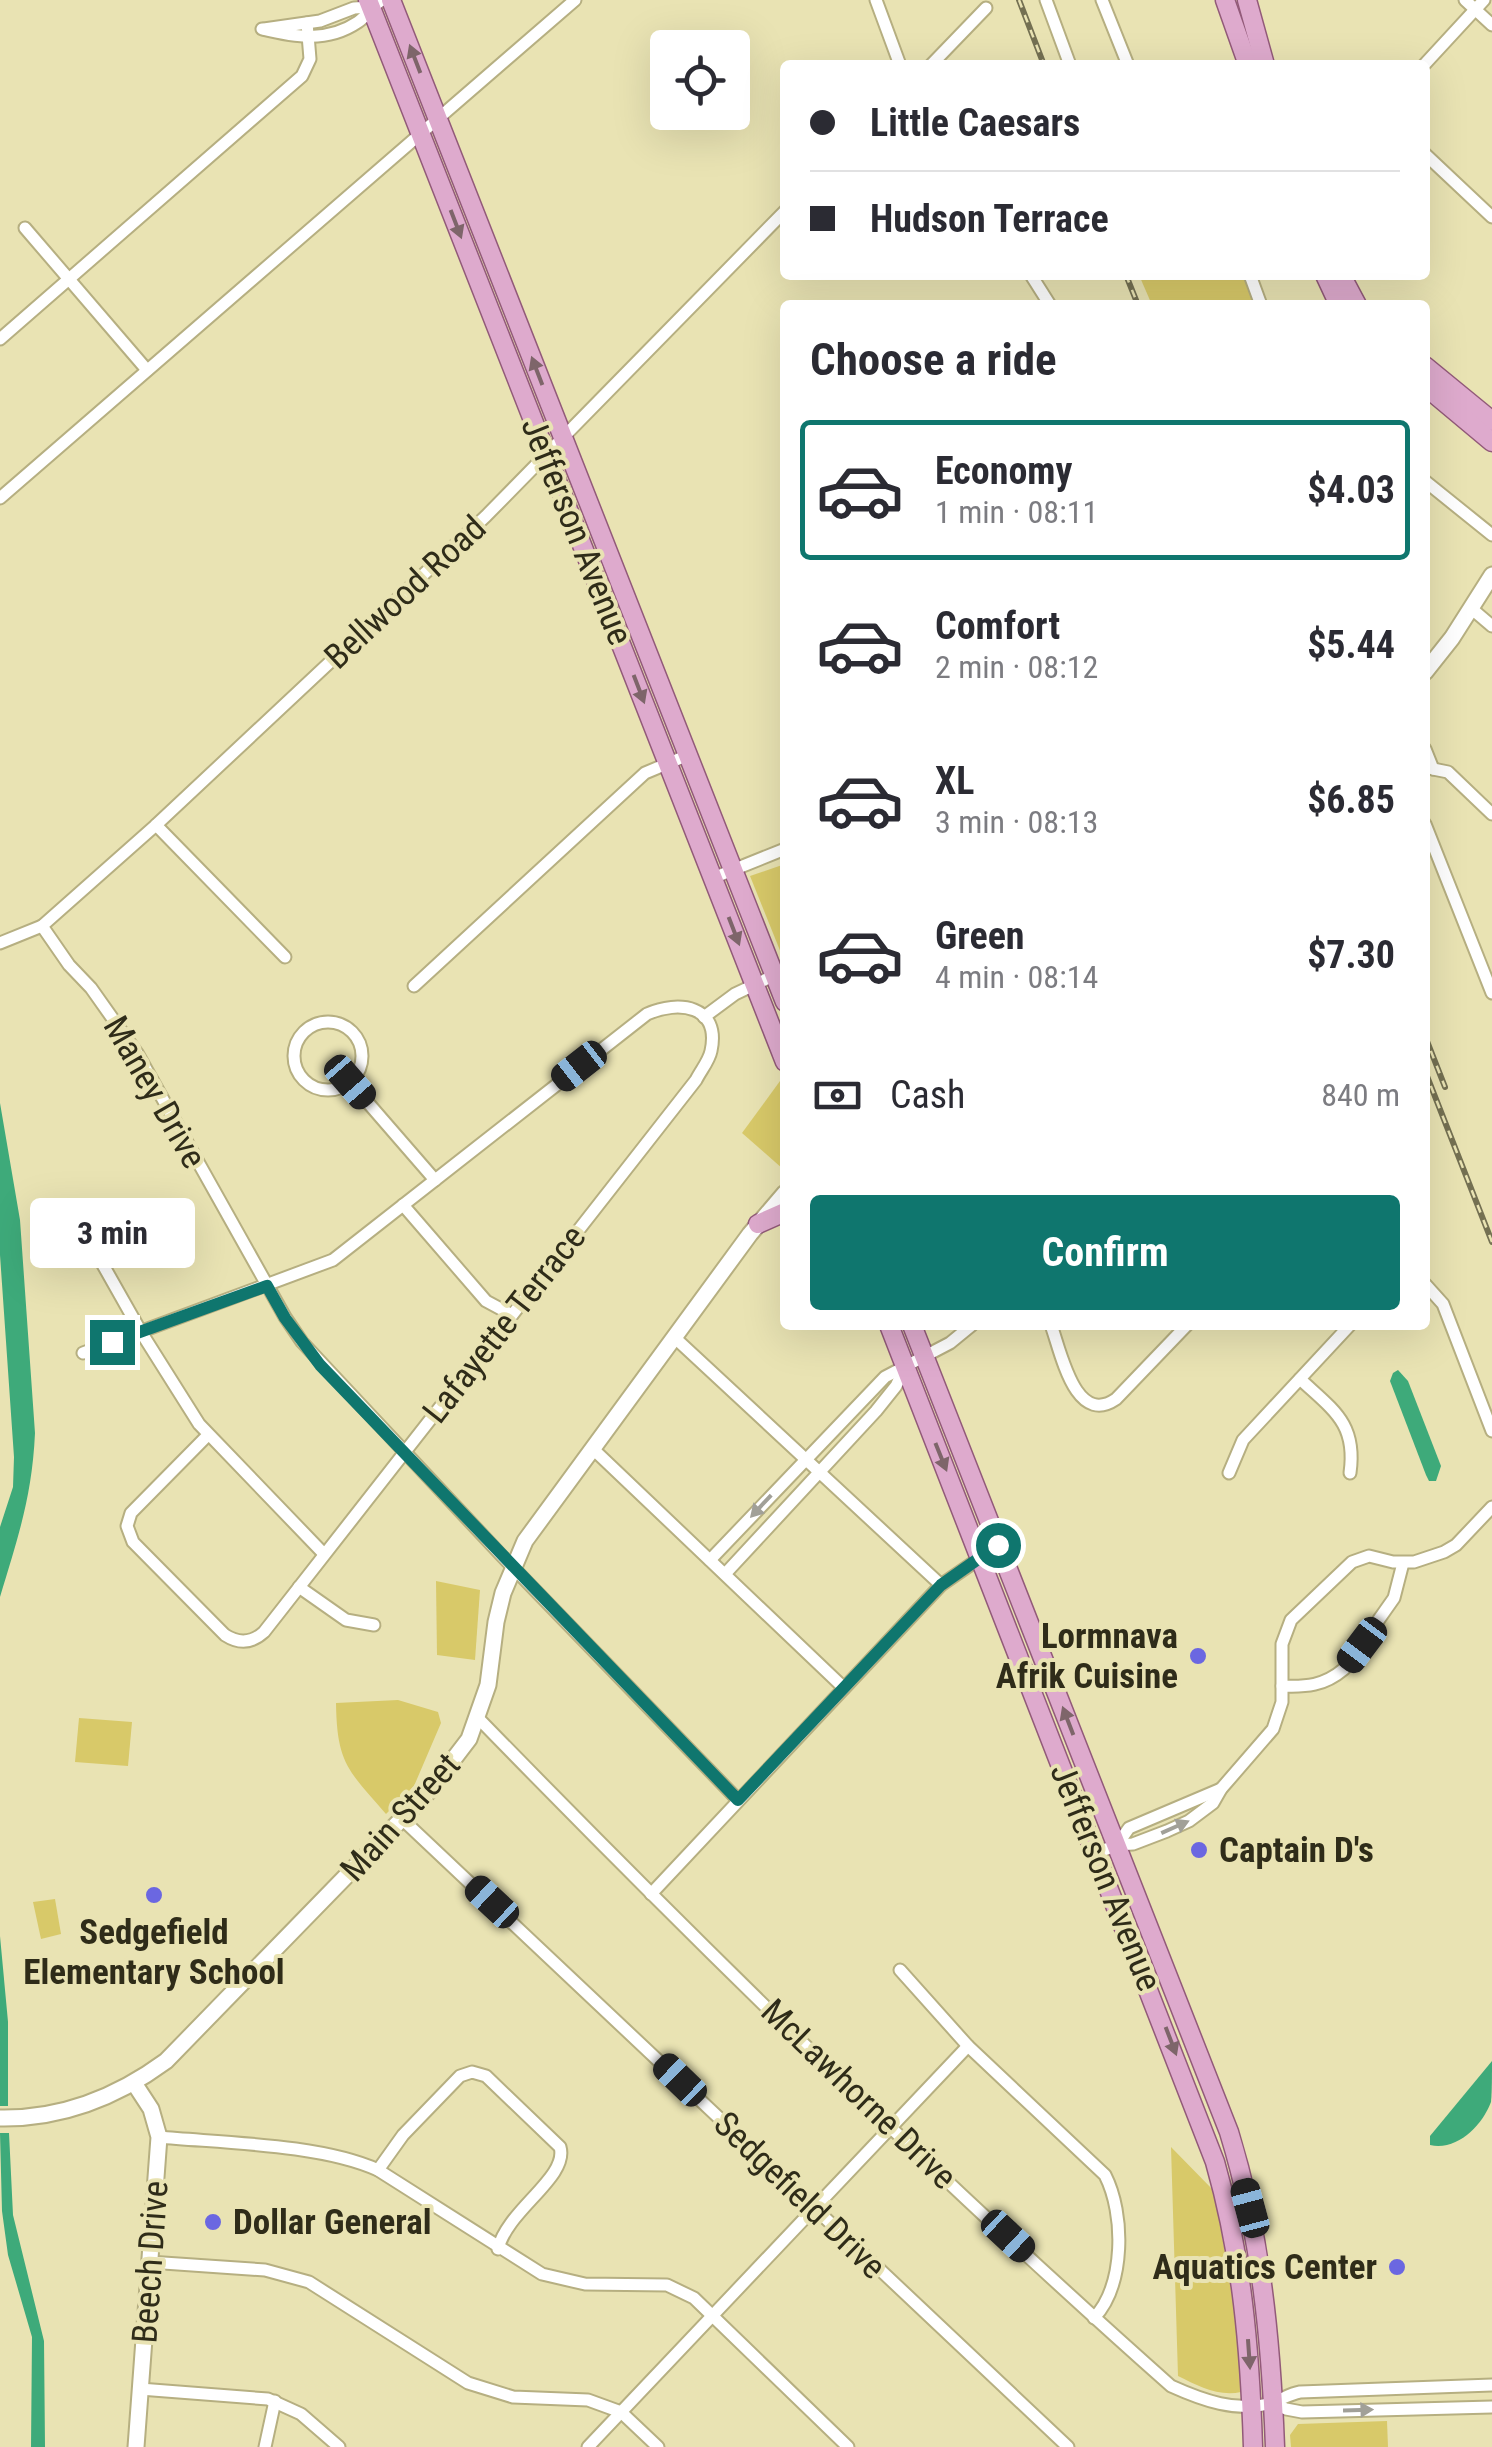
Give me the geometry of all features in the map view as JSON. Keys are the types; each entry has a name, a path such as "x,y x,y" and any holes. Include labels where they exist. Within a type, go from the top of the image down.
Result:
{"main road":[{"name":"Jefferson Avenue","path":"391,0 780,990"},
{"path":"1225,0 1246,60"},
{"name":"Jefferson Avenue","path":"374,2 420,133 780,1049"},
{"path":"1251,2 1264,60"},
{"path":"1430,370 1492,421"},
{"path":"1430,390 1492,442"},
{"path":"1430,665 1492,575"},
{"name":"Main Street","path":"5,2118 80,2106 134,2082 190,2040 449,1768 479,1719 498,1612 512,1567 535,1524 780,1199"},
{"path":"758,1224 780,1214"},
{"name":"Jefferson Avenue","path":"891,1330 1198,2110 1223,2188 1242,2280 1253,2447"},
{"name":"Jefferson Avenue","path":"914,1330 1223,2115 1240,2168 1264,2284 1275,2447"},
{"name":"Beech Drive","path":"134,2082 151,2108 158,2137 136,2447"}],"street":[{"path":"0,498 575,0"},
{"path":"876,0 898,60"},
{"path":"1046,0 1068,60"},
{"path":"1102,0 1126,60"},
{"path":"1465,0 1480,5 1492,25"},
{"path":"374,2 358,22 329,35 308,38 262,30 333,18 374,2"},
{"path":"1232,20 1251,2"},
{"path":"1429,60 1480,5"},
{"path":"936,60 986,8"},
{"path":"0,339 302,76 309,63 307,23"},
{"path":"1430,159 1492,217"},
{"name":"Bellwood Road","path":"0,943 42,926 156,825 547,456 780,216"},
{"path":"25,228 147,370"},
{"path":"1430,485 1492,535"},
{"path":"1472,609 1492,626"},
{"path":"414,986 646,772 688,755"},
{"path":"1430,772 1448,772 1492,814"},
{"path":"156,825 286,957"},
{"path":"1430,837 1492,993"},
{"path":"712,878 780,851"},
{"name":"Maney Drive","path":"42,926 61,955 92,988 136,1052 285,1318 320,1365 738,1800"},
{"path":"83,1353 333,1260 647,1014 681,1005 704,1017 774,976"},
{"name":"Lafayette Terrace","path":"208,1435 132,1513 127,1526 132,1542 221,1631 242,1642 258,1637 299,1587 696,1080 711,1050 710,1030 704,1017"},
{"path":"327,1022 351,1031 362,1054 361,1065 350,1082 326,1090 303,1079 294,1056 305,1032 327,1022"},
{"path":"350,1082 435,1180"},
{"path":"403,1206 486,1301 512,1315"},
{"path":"72,1210 141,1332 208,1435 324,1554"},
{"path":"1430,1290 1443,1304 1492,1431"},
{"path":"710,1560 885,1377 925,1357 965,1330"},
{"path":"1053,1330 1080,1398 1092,1406 1101,1406 1116,1399 1183,1330"},
{"path":"1229,1473 1243,1440 1345,1330"},
{"path":"674,1337 941,1585"},
{"path":"725,1574 852,1437 896,1386 905,1366"},
{"path":"1300,1379 1346,1426 1352,1454 1350,1473"},
{"path":"840,1424 852,1437"},
{"path":"592,1448 844,1688"},
{"path":"1096,1852 1133,1844 1189,1821 1213,1803 1273,1729 1282,1702 1282,1644 1298,1610 1331,1585 1357,1558 1369,1556 1403,1563 1444,1552 1456,1545 1492,1507"},
{"path":"650,1894 941,1585 998,1545"},
{"path":"1282,1686 1313,1686 1334,1678 1344,1669 1394,1598 1403,1563"},
{"path":"299,1587 346,1620 374,1625"},
{"name":"McLawhorne Drive","path":"479,1719 650,1894 1094,2318 1171,2386 1203,2401 1252,2406 1300,2392 1492,2385"},
{"name":"Sedgefield Drive","path":"402,1818 1068,2447"},
{"path":"900,1970 968,2046 1099,2167 1111,2187 1116,2204 1116,2280 1106,2304 1094,2318"},
{"path":"588,2447 968,2046"},
{"path":"378,2170 404,2135 460,2076 472,2072 486,2076 562,2154 556,2172 508,2223 498,2249"},
{"path":"158,2137 326,2154 360,2162 542,2274 570,2282 667,2285 694,2298 848,2447"},
{"path":"149,2262 265,2270 310,2282 468,2383 513,2397 588,2400 621,2412 658,2447"},
{"path":"140,2389 252,2395 275,2401 301,2414 339,2447"},
{"path":"265,2447 275,2401"},
{"name":"McLawhorne Drive","path":"1274,2402 1302,2412 1492,2406"}],"shaded area":[{"path":"1141,280 1248,280 1254,300 1150,300"},
{"path":"780,866 780,951 750,876"},
{"path":"780,1081 780,1166 742,1133"},
{"path":"0,1103 20,1220 35,1433 27,1497 0,1597 0,1527 13,1487 14,1457 0,1255"},
{"path":"1398,1370 1408,1381 1441,1466 1436,1481 1429,1481 1426,1475 1390,1381"},
{"path":"436,1581 480,1590 475,1660 437,1655"},
{"path":"398,1700 438,1712 441,1723 414,1786 386,1814 347,1765 339,1740 336,1703"},
{"path":"79,1718 132,1722 128,1766 75,1762"},
{"path":"55,1899 61,1934 41,1939 33,1902"},
{"path":"0,1936 8,2022 8,2106 0,2106"},
{"path":"1492,2061 1491,2102 1481,2120 1459,2140 1430,2145 1430,2136"},
{"path":"0,2133 9,2133 13,2215 44,2341 45,2447 31,2447 32,2337 8,2255 2,2211"},
{"path":"1171,2147 1214,2191 1236,2314 1241,2392 1217,2392 1178,2376"},
{"path":"1387,2421 1388,2447 1291,2447 1290,2435 1298,2424"}],"railway":[{"path":"1019,0 1042,60"},
{"path":"1128,280 1136,300"},
{"path":"1430,1049 1445,1087"},
{"path":"1430,1084 1492,1242"}],"place":[{"name":"Lormnava Afrik Cuisine","path":"1198,1656"},
{"name":"Captain D's","path":"1199,1850"},
{"name":"Sedgefield Elementary School","path":"154,1895"},
{"name":"Dollar General","path":"213,2222"},
{"name":"Aquatics Center","path":"1397,2267"}],"route":[{"path":"112,1342 267,1286 320,1365 738,1800 941,1585 998,1545"}]}
